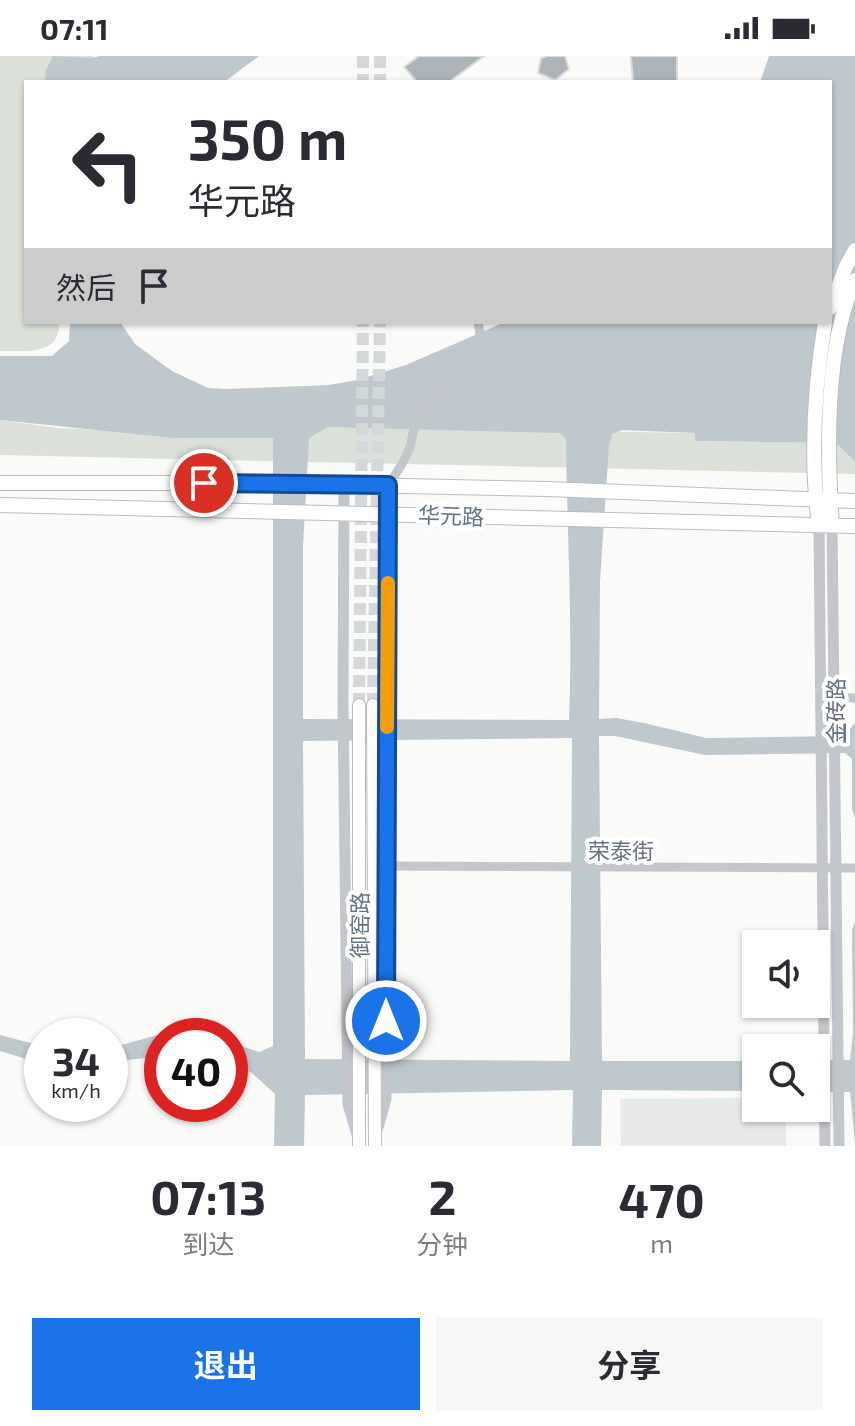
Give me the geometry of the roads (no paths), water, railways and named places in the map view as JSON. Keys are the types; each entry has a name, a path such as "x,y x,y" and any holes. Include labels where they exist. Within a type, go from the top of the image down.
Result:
{"main road":[{"path":"832,303 855,250"},
{"name":"金砖路","path":"823,500 830,461 832,382 838,327 855,280"},
{"name":"金砖路","path":"825,324 817,372 814,453 826,525"},
{"name":"华元路","path":"0,483 388,485 855,501"},
{"name":"华元路","path":"0,505 855,526"},
{"name":"御窑路","path":"359,705 354,1102 359,1145"},
{"name":"御窑路","path":"373,705 380,1052 380,1100 375,1144"}],"street":[{"path":"380,1052 387,866 388,485 403,464 416,420 422,411 467,372 475,357 479,326"},
{"path":"344,485 347,1051 354,1102"},
{"name":"金砖路","path":"826,525 829,759 838,868 839,1146"},
{"path":"829,697 855,698"},
{"name":"金砖路","path":"825,1146 823,869 829,759"},
{"name":"荣泰街","path":"387,866 855,868"}],"tunnel":[{"path":"363,56 363,80"},
{"path":"380,56 380,80"},
{"path":"359,705 363,324"},
{"path":"373,705 380,324"}]}
